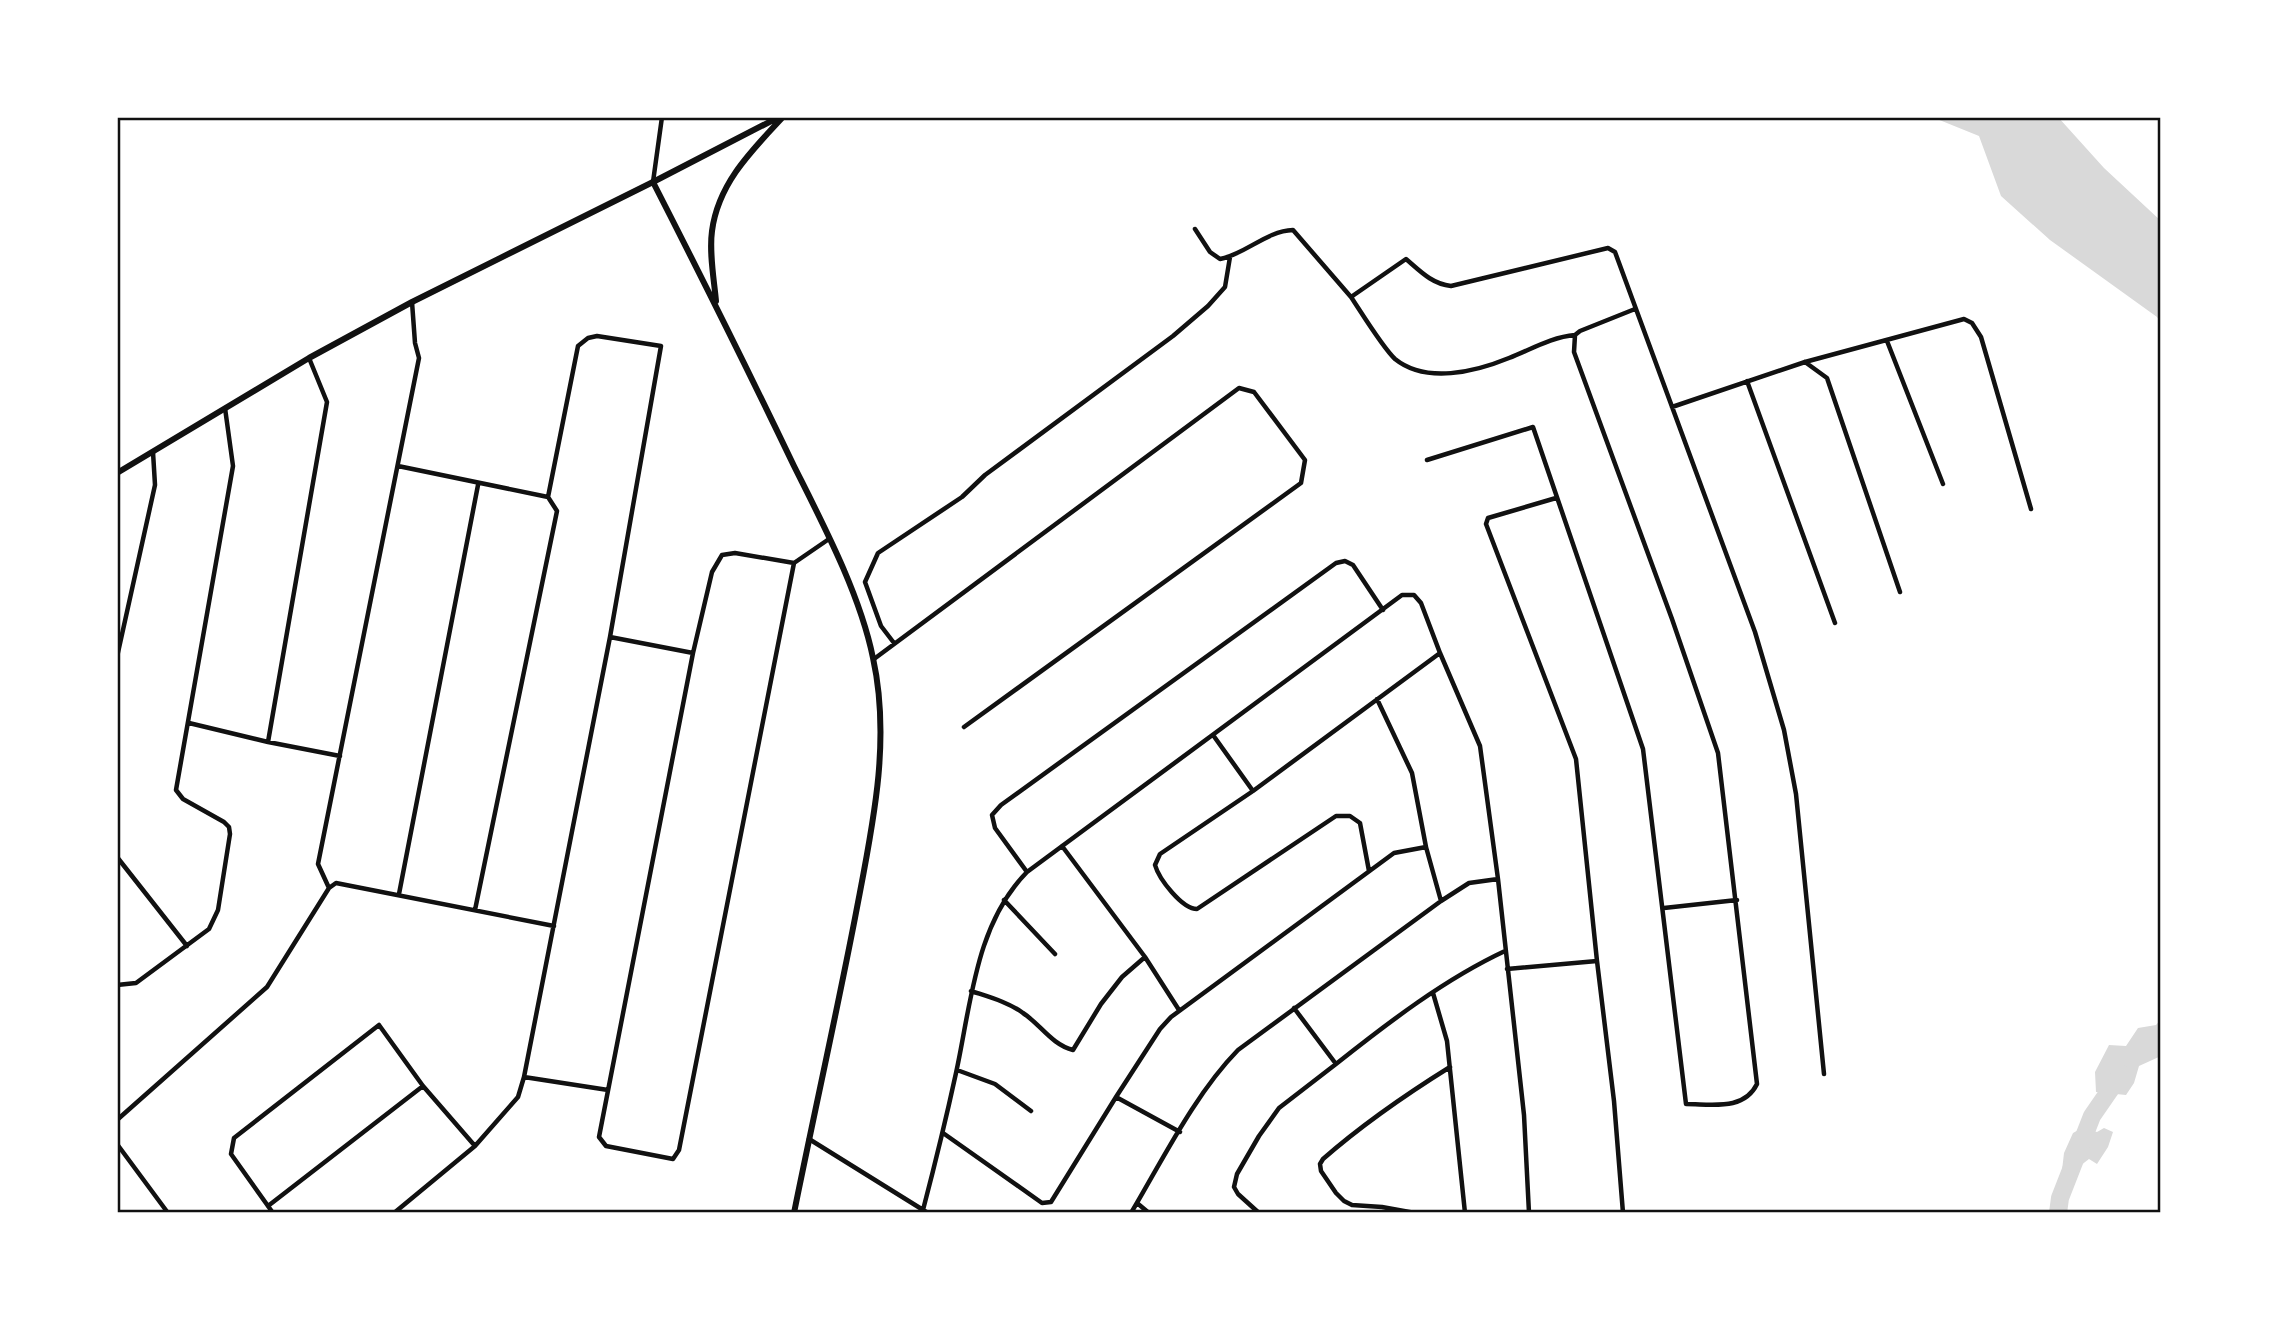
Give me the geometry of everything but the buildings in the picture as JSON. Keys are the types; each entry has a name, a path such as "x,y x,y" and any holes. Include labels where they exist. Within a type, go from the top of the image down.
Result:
{"main road":[{"path":"117,473 309,358 412,302 781,117"},
{"path":"716,307 711,232 717,209 738,167 781,117"},
{"path":"653,181 829,539 857,607 874,659 881,730 879,775 847,961 794,1213"}],"street":[{"path":"653,181 662,117"},
{"path":"1195,229 1210,252 1220,259 1230,257 1281,230 1293,230 1351,297 1394,358 1418,372 1447,375 1505,360 1561,336 1575,335 1635,309"},
{"path":"1351,297 1406,259 1440,285 1451,286 1608,248 1615,251 1755,632 1784,730 1796,794 1824,1074"},
{"path":"894,643 881,626 865,583 878,554 962,497 985,475 1173,336 1208,306 1225,287 1230,257"},
{"path":"329,888 318,864 419,358 415,343 412,302"},
{"path":"1672,407 1805,362 1964,319 1972,323 1981,337 2031,509"},
{"path":"1427,460 1533,427 1643,749 1686,1104 1733,1104 1746,1100 1757,1084 1737,900 1717,753 1672,619 1574,352 1575,335"},
{"path":"394,1213 475,1146 518,1097 610,637 661,346 597,336 588,338 578,346 548,497 557,511 475,910"},
{"path":"1887,341 1944,484"},
{"path":"268,742 327,402 309,358"},
{"path":"1805,362 1827,378 1900,592"},
{"path":"1747,381 1835,622"},
{"path":"874,659 1239,388 1254,392 1305,460 1301,483 964,727"},
{"path":"117,985 136,983 187,946 209,929 218,910 230,830 224,822 183,799 177,794 177,786 233,466 225,407"},
{"path":"117,657 155,485 152,451"},
{"path":"398,466 478,485 548,497"},
{"path":"399,894 478,485"},
{"path":"1556,498 1488,518 1486,524 1576,759 1614,1101 1623,1213"},
{"path":"794,563 679,1150 673,1159 606,1146 598,1137 693,653 712,572 722,555 735,553 794,563 829,539"},
{"path":"1027,872 995,828 992,815 1001,805 1336,563 1345,561 1353,565 1382,610"},
{"path":"809,1139 925,1211 957,1070 971,991 1004,900 1027,872 1402,595 1414,595 1421,603 1480,746 1498,879 1524,1115 1529,1213"},
{"path":"610,637 693,653"},
{"path":"1369,871 1360,823 1350,816 1336,816 1197,909 1182,904 1158,874 1155,865 1160,854 1253,791 1440,653"},
{"path":"1377,699 1412,773 1426,847 1441,901"},
{"path":"189,723 340,756"},
{"path":"1213,735 1253,791"},
{"path":"1062,846 1145,957 1179,1010"},
{"path":"943,1133 1042,1203 1048,1204 1054,1199 1160,1029 1179,1010 1394,853 1426,847"},
{"path":"117,857 187,946"},
{"path":"1131,1213 1219,1069 1238,1050 1441,901 1469,883 1498,879"},
{"path":"117,1120 267,987 329,888 336,883 554,926"},
{"path":"1004,900 1055,954"},
{"path":"1664,908 1737,900"},
{"path":"1259,1213 1234,1187 1237,1174 1279,1108 1433,993 1487,959 1506,951"},
{"path":"971,991 1013,1006 1062,1047 1073,1050 1101,1004 1122,977 1145,957"},
{"path":"1507,969 1597,961"},
{"path":"1433,993 1447,1041 1465,1213"},
{"path":"1294,1007 1336,1064"},
{"path":"272,1213 231,1154 234,1138 379,1025 423,1086 475,1146"},
{"path":"1415,1213 1352,1205 1336,1193 1321,1171 1320,1164 1351,1134 1393,1102 1450,1067"},
{"path":"957,1070 995,1084 1031,1111"},
{"path":"524,1077 608,1090"},
{"path":"268,1206 423,1086"},
{"path":"1116,1097 1180,1132"},
{"path":"117,1144 168,1213"},
{"path":"1137,1203 1149,1213"}],"shaded area":[{"path":"1932,117 2058,117 2104,168 2161,221 2161,323 2157,317 2050,240 2001,196 1979,136"},
{"path":"2161,1019 2161,1056 2139,1066 2134,1083 2126,1095 2096,1092 2095,1072 2109,1045 2126,1046 2138,1028 2156,1025"},
{"path":"2082,1128 2097,1132 2104,1128 2113,1132 2108,1147 2097,1164 2089,1159 2085,1162 2074,1173 2069,1185 2061,1179 2064,1153 2073,1133"}],"waterway":[{"path":"2058,1213 2060,1198 2092,1116 2121,1074"}]}
